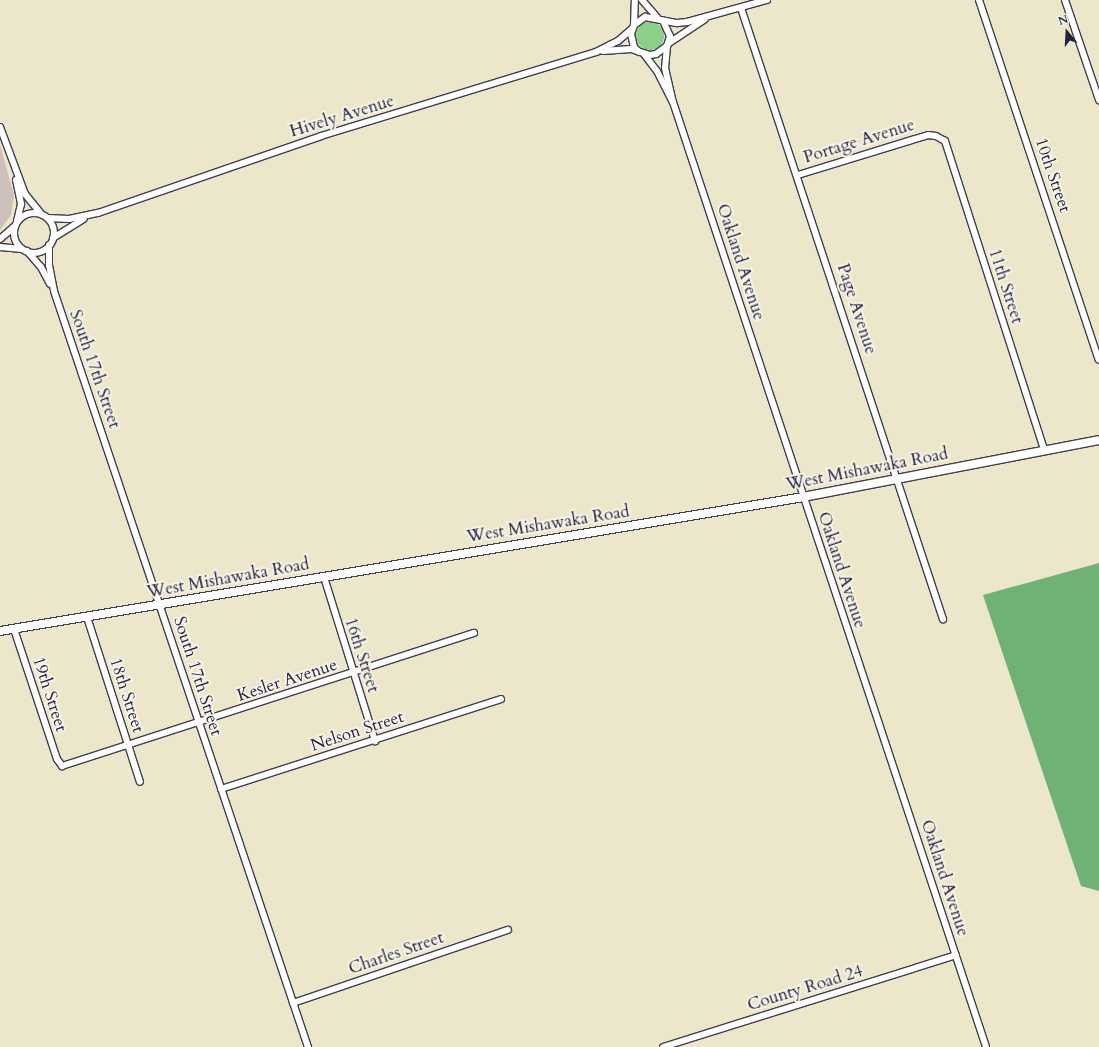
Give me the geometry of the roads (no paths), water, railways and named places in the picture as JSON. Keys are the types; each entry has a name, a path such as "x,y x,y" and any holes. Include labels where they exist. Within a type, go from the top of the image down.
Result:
{"main road":[{"name":"West Mishawaka Road","path":"0,632 803,497 1099,440"}],"street":[{"path":"635,0 632,41 641,53"},
{"path":"642,0 669,30 668,45"},
{"path":"705,19 766,0"},
{"name":"10th Street","path":"979,0 1099,360"},
{"path":"1065,0 1099,100"},
{"name":"Page Avenue","path":"741,8 798,175 944,619"},
{"name":"Hively Avenue","path":"53,238 71,225 98,213 299,144 596,52 618,41 633,26 645,17 677,23 705,19"},
{"name":"Hively Avenue","path":"596,52 623,49 641,53 656,54 705,19"},
{"name":"Oakland Avenue","path":"668,45 665,68 673,102 986,1047"},
{"name":"Oakland Avenue","path":"641,53 657,71 673,102"},
{"path":"0,127 14,168 25,194 41,214 48,218 53,226 53,238 50,245 49,265 54,291"},
{"name":"Portage Avenue","path":"798,175 928,135"},
{"name":"11th Street","path":"928,135 936,136 945,141 1044,450"},
{"path":"14,168 21,204 16,225 16,241 42,267 54,291"},
{"name":"Hively Avenue","path":"48,218 69,219 98,213"},
{"path":"0,239 27,214 41,214"},
{"path":"0,247 38,252 50,245"},
{"name":"South 17th Street","path":"54,291 308,1047"},
{"name":"16th Street","path":"324,577 375,741"},
{"name":"18th Street","path":"87,617 140,782"},
{"name":"19th Street","path":"14,629 57,759 62,766"},
{"name":"Kesler Avenue","path":"62,766 129,746 474,633"},
{"name":"Nelson Street","path":"221,789 375,741 501,699"},
{"name":"Charles Street","path":"293,1003 508,930"},
{"name":"County Road 24","path":"663,1047 956,956"}]}
